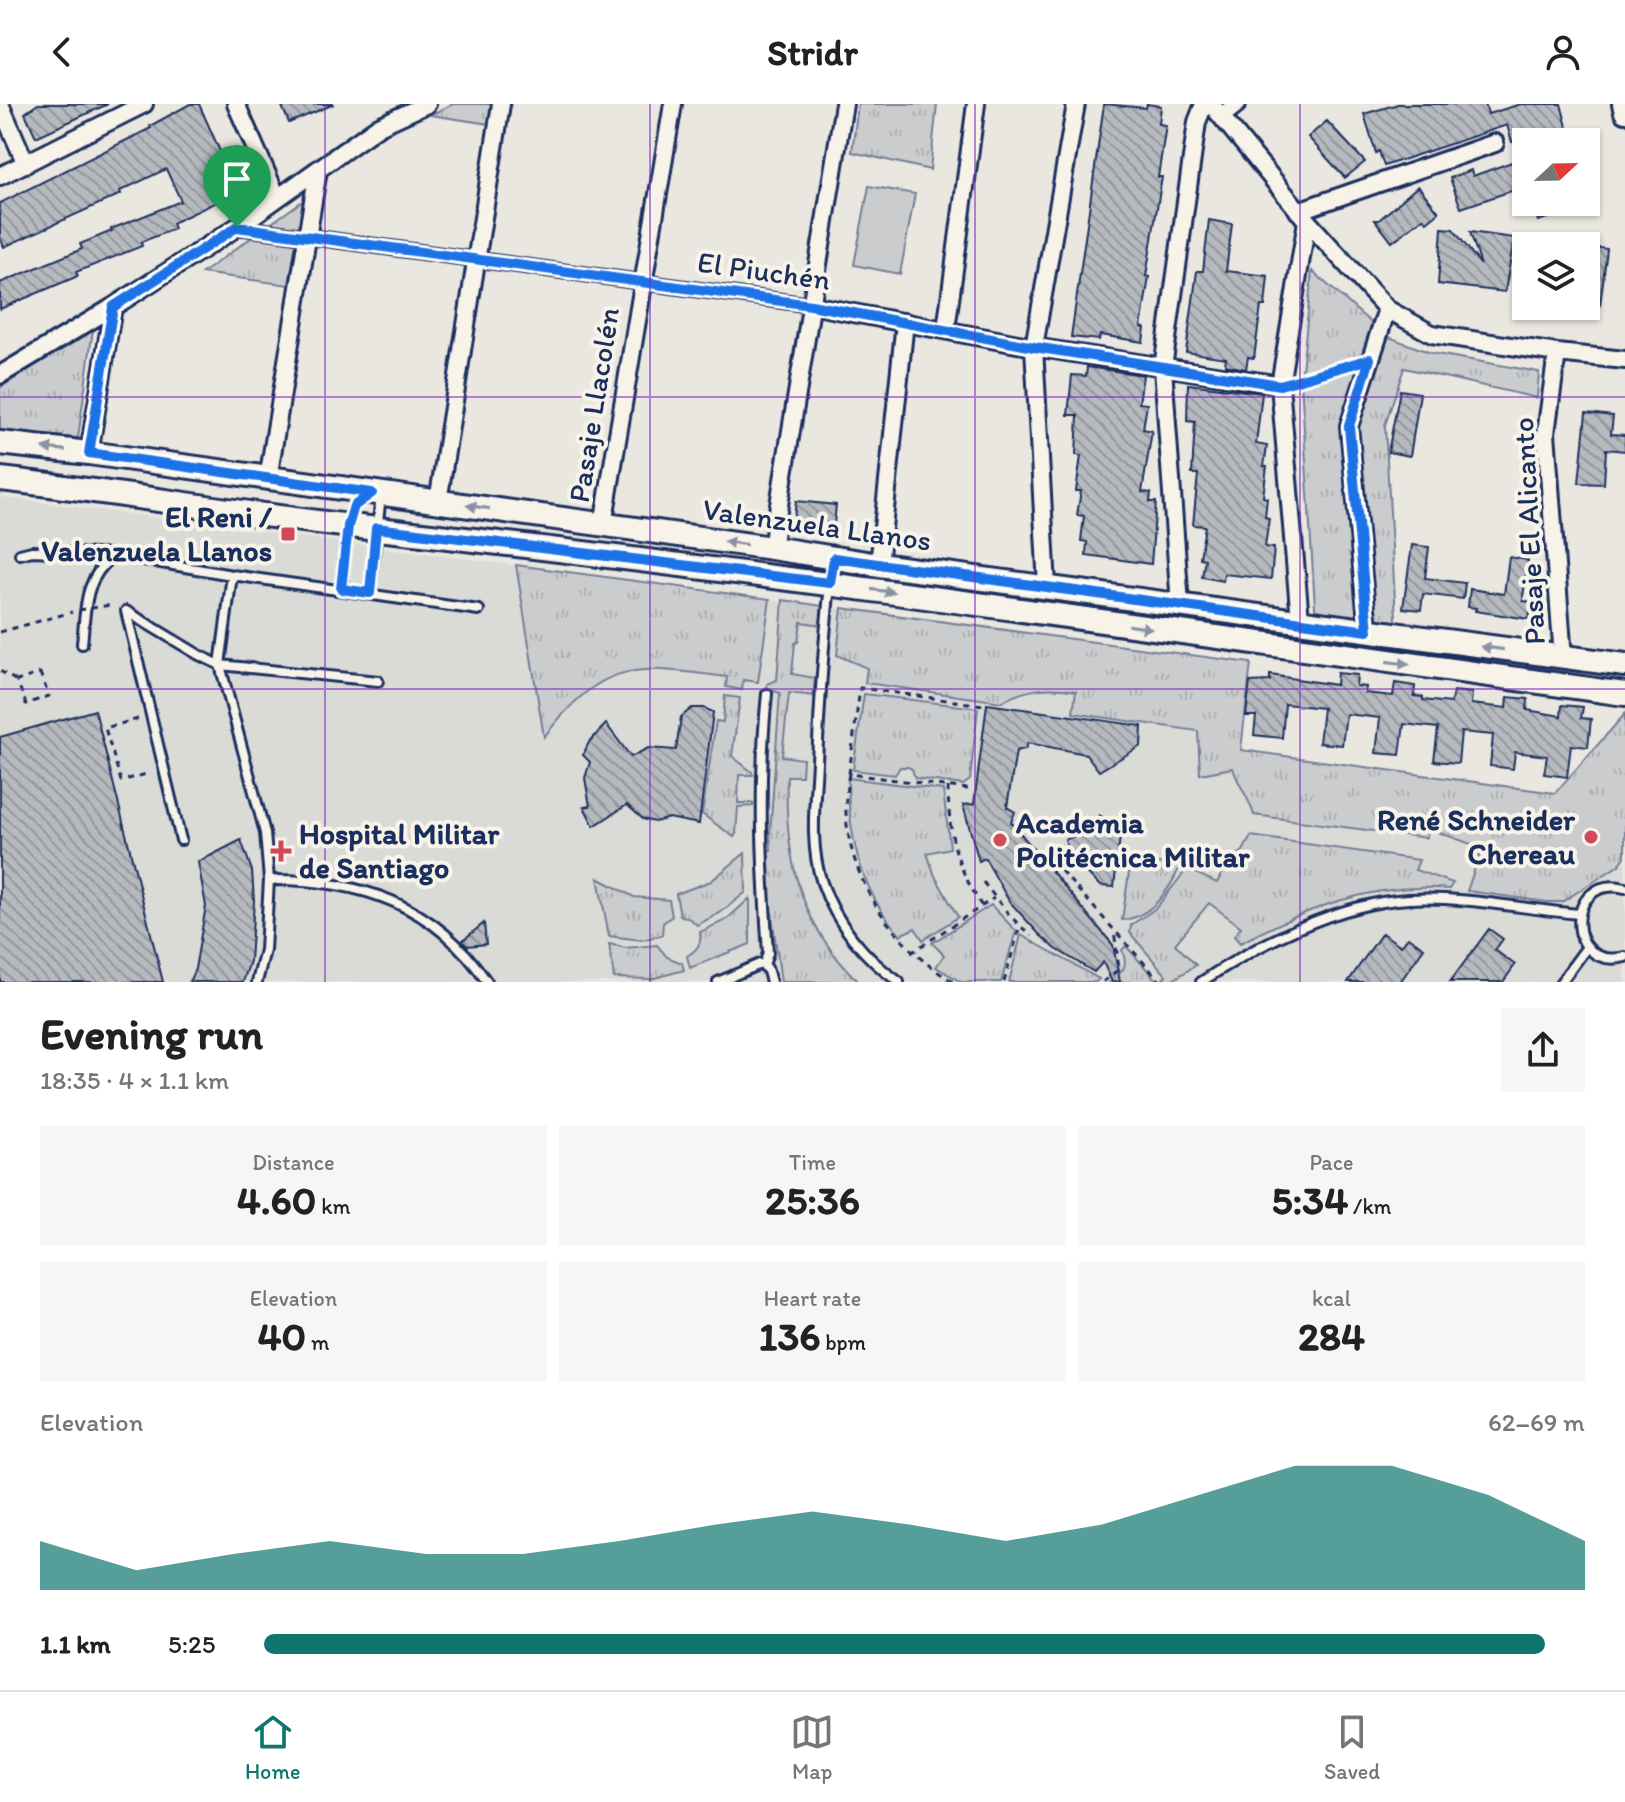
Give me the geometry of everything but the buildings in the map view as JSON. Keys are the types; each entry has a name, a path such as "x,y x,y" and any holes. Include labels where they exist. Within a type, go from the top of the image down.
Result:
{"main road":[{"name":"Valenzuela Llanos","path":"0,443 1625,665"},
{"name":"Valenzuela Llanos","path":"0,479 95,489 348,526 830,583 1625,694"}],"street":[{"path":"0,104 26,164"},
{"path":"0,176 144,104"},
{"path":"236,104 277,197"},
{"path":"0,375 237,227 379,126 427,104"},
{"path":"438,502 501,104"},
{"name":"Pasaje Llacolén","path":"603,525 673,104"},
{"path":"772,548 844,104"},
{"path":"946,330 976,104"},
{"path":"1047,587 1034,347 1076,104"},
{"path":"1180,605 1163,368 1197,122 1204,104"},
{"path":"1237,104 1217,110 1302,216 1387,309 1432,334 1625,360"},
{"path":"1623,104 1625,112"},
{"path":"1302,216 1495,143"},
{"path":"268,479 318,170"},
{"path":"1300,620 1280,385 1302,216"},
{"name":"El Piuchén","path":"237,227 811,305 1034,347 1280,385"},
{"path":"89,453 113,307"},
{"path":"1368,631 1349,426 1387,309"},
{"path":"879,565 905,322"},
{"name":"Pasaje El Alicanto","path":"1557,353 1546,433 1563,658"}],"lane":[{"path":"341,589 348,526 354,506 377,494 370,593"},
{"path":"20,554 32,551 114,555 479,610"},
{"path":"82,644 88,587 101,566 114,555"},
{"path":"834,558 818,732 813,844 822,884 841,921 859,949 899,982"},
{"path":"232,575 220,665 265,833 269,880 265,950 257,982"},
{"path":"181,840 126,611 220,665 378,681"},
{"path":"767,694 762,765 762,843 768,953 764,965 771,982"},
{"path":"1625,877 1621,888 1605,888 1593,893 1584,902 1579,914 1581,937 1587,947 1609,959 1625,957"},
{"path":"269,880 327,881 357,888 412,911 453,939 487,982"},
{"path":"1201,982 1248,952 1344,912 1378,903 1409,899 1483,902 1579,914"},
{"path":"1561,982 1587,947"},
{"path":"718,982 752,966 764,965"}],"path":[{"path":"1280,385 1370,359"},
{"path":"0,632 79,610 111,605"},
{"path":"0,671 17,681 26,704 49,696 40,673 17,681"},
{"path":"954,982 911,953 884,921 867,890 855,857 848,823 846,789 860,688 983,705"},
{"path":"149,715 105,728 121,781 165,769"},
{"path":"849,774 968,789"},
{"path":"948,787 949,826 955,855 981,905"},
{"path":"1045,853 1161,982"},
{"path":"983,882 994,898 1031,936"},
{"path":"911,953 994,898"},
{"path":"1004,982 1020,926"},
{"path":"1103,982 1119,969 1114,929"}],"shaded area":[{"path":"0,497 1251,663 1241,750 1555,793 1620,721 1625,724 1625,982 0,982"}],"green space":[{"path":"453,104 493,104 490,124 430,115"},
{"path":"858,104 937,104 930,170 852,152"},
{"path":"869,186 915,194 900,274 854,265"},
{"path":"305,199 289,285 202,273"},
{"path":"1312,271 1386,336 1431,353 1539,372 1537,398 1404,368 1385,425 1397,635 1316,623 1301,381"},
{"path":"93,329 78,438 0,432 0,388"},
{"path":"516,565 770,599 758,682 743,680 742,690 726,687 727,677 668,670 624,673 605,680 586,693 544,737"},
{"path":"783,600 823,606 822,625 801,622 798,642 795,643 792,674 815,678 813,696 789,693 782,756 803,759 802,776 787,776 793,861 799,888 822,937 859,982 781,982 763,851 771,851 780,693 767,689 767,684 777,680"},
{"path":"842,608 1251,663 1241,750 1555,793 1625,714 1625,857 1619,865 1562,902 1467,891 1482,848 1430,829 1426,838 1254,815 1233,768 1200,774 1198,731 1073,713 1076,691 1066,689 1029,691 1002,702 865,683 867,668 837,655"},
{"path":"864,694 978,708 970,780 963,785 915,778 908,767 900,767 895,775 853,770"},
{"path":"725,696 740,698 732,756 753,775 739,775 738,803 753,803 753,806 738,807 734,837 702,814 716,721 723,722"},
{"path":"848,778 943,790 950,848 927,853 935,876 958,917 923,940 915,928 900,935 875,900 866,881 854,841"},
{"path":"1251,836 1419,860 1415,870 1453,883 1449,889 1394,889 1341,900 1290,919 1240,943 1234,936 1241,927 1209,903 1175,944 1196,965 1170,982 1161,982 1166,975 1130,933 1131,925 1156,908 1187,869 1217,883 1227,863 1243,851"},
{"path":"745,853 746,892 720,913 697,925 680,915 676,894 711,881"},
{"path":"1131,859 1180,866 1158,901 1141,914 1122,920"},
{"path":"598,878 634,897 669,900 672,916 663,923 662,935 642,940 609,936"},
{"path":"750,898 750,944 690,968 687,956 698,946 700,932 726,920"},
{"path":"991,905 1016,931 1001,982 961,982 936,967 944,955 932,943"},
{"path":"1021,935 1099,979 1096,982 1009,982"},
{"path":"609,944 626,948 657,945 667,957 682,963 684,970 651,979 614,978"},
{"path":"1126,946 1158,982 1110,982 1124,968 1122,950"}],"place":[{"name":"El Reni / Valenzuela Llanos","path":"288,534"},
{"name":"René Schneider Chereau","path":"1591,837"},
{"name":"Academia Politécnica Militar","path":"1000,840"},
{"name":"Hospital Militar de Santiago","path":"281,851"}],"route":[{"path":"237,227 811,305 1034,347 1280,385 1370,359 1349,426 1368,631 834,558 830,583 376,528 370,593 341,589 348,526 354,506 372,493 89,453 113,307 237,227"}]}
